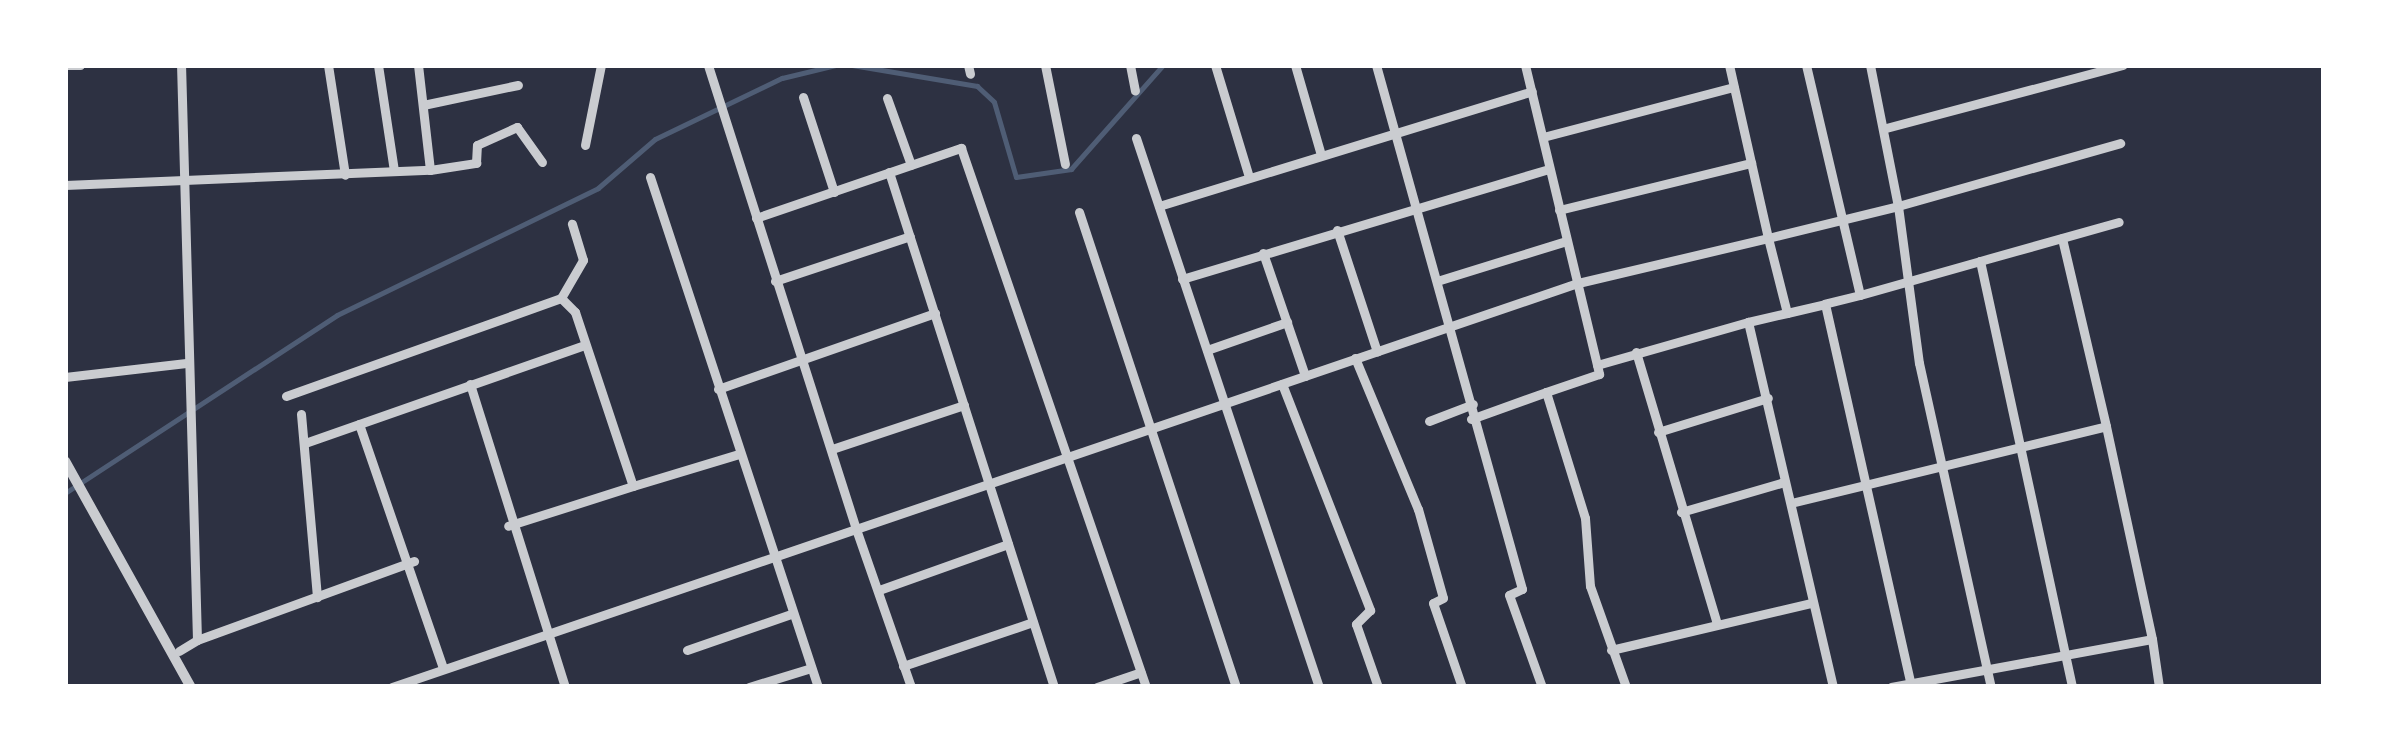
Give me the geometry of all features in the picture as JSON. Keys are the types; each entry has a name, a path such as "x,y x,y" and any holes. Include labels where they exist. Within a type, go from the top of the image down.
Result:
{"street":[{"path":"65,66 80,65"},
{"path":"181,65 179,178 186,363 196,433 197,640"},
{"path":"328,65 346,175"},
{"path":"378,65 394,171"},
{"path":"418,65 430,170"},
{"path":"585,145 601,65"},
{"path":"708,65 775,281 911,687"},
{"path":"1045,65 1065,164"},
{"path":"1130,65 1135,91"},
{"path":"1215,65 1249,177"},
{"path":"1296,65 1321,155"},
{"path":"1391,65 1376,67 1473,404 1471,419 1522,589 1509,595 1542,687"},
{"path":"1471,419 1600,374 1525,65"},
{"path":"1729,65 1787,313"},
{"path":"1806,65 1860,295"},
{"path":"1870,65 1886,128 1906,283 1991,687"},
{"path":"1886,128 2123,65"},
{"path":"424,105 518,85"},
{"path":"1543,137 1734,87"},
{"path":"1159,206 1532,92"},
{"path":"802,97 834,192"},
{"path":"886,98 912,165"},
{"path":"65,185 430,170 476,162 478,146 516,127 542,162"},
{"path":"1136,138 1207,350 1220,406 1319,687"},
{"path":"392,687 1578,284 1898,206 2120,142"},
{"path":"756,218 961,148 1146,687"},
{"path":"1559,210 1751,163"},
{"path":"1182,279 1549,169"},
{"path":"889,172 1054,687"},
{"path":"650,177 772,559 818,687"},
{"path":"1079,212 1147,433 1236,687"},
{"path":"1597,365 2119,222"},
{"path":"286,396 561,298 583,260 572,224"},
{"path":"1337,230 1377,352"},
{"path":"775,281 910,236"},
{"path":"2062,238 2106,426 2159,687"},
{"path":"1437,281 1566,241"},
{"path":"1262,253 1305,376"},
{"path":"1980,260 2072,687"},
{"path":"561,298 585,344 633,486"},
{"path":"1825,304 1910,685"},
{"path":"718,389 935,313"},
{"path":"1207,350 1287,322"},
{"path":"1748,322 1833,687"},
{"path":"305,443 585,344"},
{"path":"1636,352 1680,512 1717,624"},
{"path":"1356,358 1418,509 1443,598 1433,603 1462,687"},
{"path":"65,376 186,363"},
{"path":"470,384 508,526 565,687"},
{"path":"1282,384 1370,610 1356,624 1378,687"},
{"path":"1546,392 1611,650 1626,687"},
{"path":"1658,432 1768,398"},
{"path":"1429,421 1473,404"},
{"path":"834,448 964,405"},
{"path":"301,414 317,596"},
{"path":"358,424 414,561 443,668"},
{"path":"1791,503 2106,426"},
{"path":"508,526 739,454"},
{"path":"67,464 179,651 191,687"},
{"path":"1680,512 1784,482"},
{"path":"879,590 1008,544"},
{"path":"179,651 197,640 414,561"},
{"path":"1611,650 1812,603"},
{"path":"687,650 792,614"},
{"path":"903,666 1033,622"},
{"path":"1891,687 2152,639"},
{"path":"748,687 811,668"},
{"path":"1097,687 1140,672"}],"waterway":[{"path":"65,493 337,315 598,188 655,139 782,78 836,65"},
{"path":"852,65 977,86 994,102 1016,177 1071,169 1163,65"}]}
